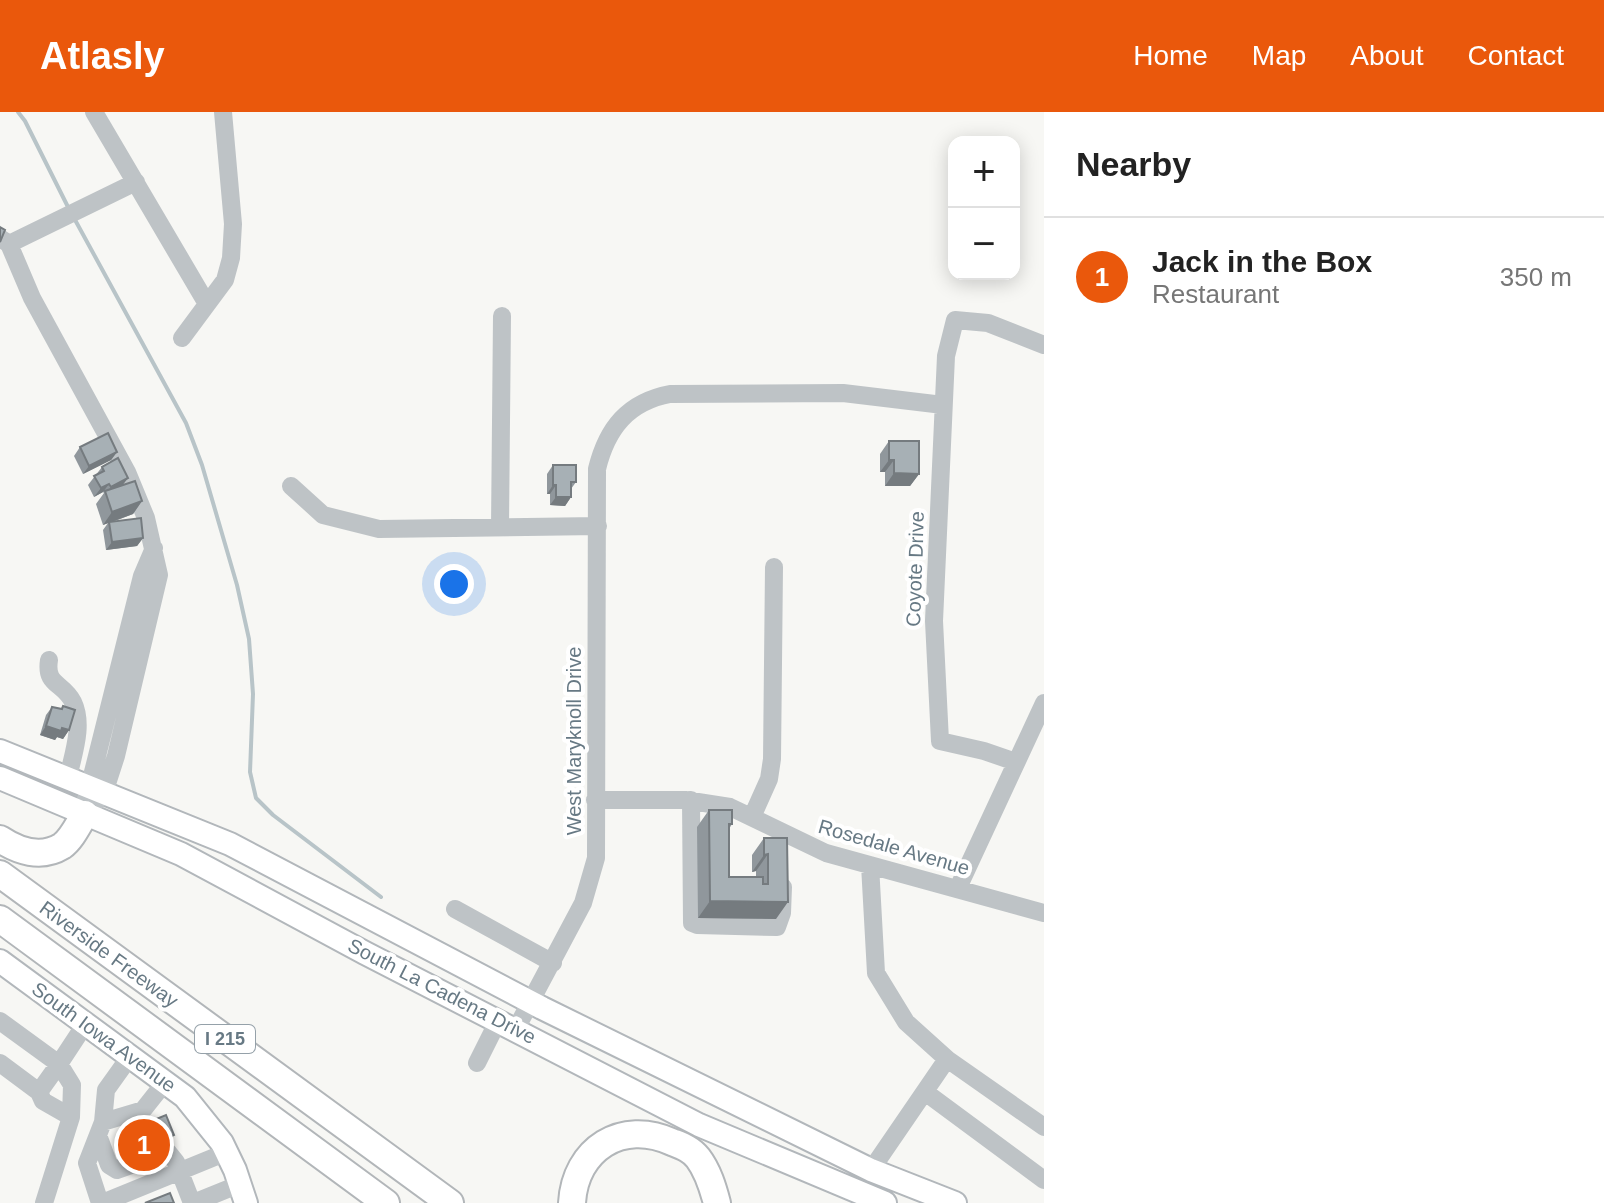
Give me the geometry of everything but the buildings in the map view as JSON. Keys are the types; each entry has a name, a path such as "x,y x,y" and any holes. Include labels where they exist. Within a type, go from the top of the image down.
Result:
{"highway":[{"path":"0,839 14,848 33,853 52,850 63,845 85,814"},
{"name":"Riverside Freeway","path":"0,874 450,1203"},
{"name":"Riverside Freeway","path":"0,919 386,1203"},
{"path":"572,1203 580,1169 598,1146 629,1135 645,1134 662,1137 687,1148 697,1157 706,1171 717,1203"},
{"path":"343,1173 366,1203"}],"main road":[{"name":"South La Cadena Drive","path":"0,751 230,844 529,1001 871,1170"},
{"name":"South La Cadena Drive","path":"0,778 127,829 227,876 365,953 699,1125 885,1203"},
{"name":"South Iowa Avenue","path":"0,961 166,1081 204,1118 227,1152 243,1194"},
{"path":"871,1170 911,1203"},
{"path":"871,1170 955,1203"},
{"path":"834,1182 858,1203"}],"street":[{"path":"94,112 207,304"},
{"path":"182,338 225,280 231,258 233,224 223,112"},
{"path":"86,786 116,756 159,575 146,518 127,472 32,298 5,241 136,182"},
{"path":"500,527 502,316"},
{"name":"Coyote Drive","path":"1016,762 940,741 934,621 946,356 955,320 988,323 1044,345"},
{"name":"West Maryknoll Drive","path":"477,1063 529,1001 553,963 583,903 596,858 597,469 607,436 617,422 641,404 670,394 843,393 943,405"},
{"path":"291,486 323,515 379,529 598,526"},
{"path":"752,817 769,779 772,759 774,567"},
{"path":"49,660 47,672 74,704 86,786 85,814"},
{"path":"958,888 1044,703"},
{"name":"Rosedale Avenue","path":"595,800 691,800 730,807 752,817 783,849 826,853 1044,913"},
{"path":"691,800 692,923 777,927 782,913 783,849"},
{"path":"870,865 876,973 906,1022 947,1059 1044,1127"},
{"path":"455,909 553,963"},
{"path":"0,1021 59,1064 72,1085 71,1117 44,1203"},
{"path":"39,1092 86,1023"},
{"path":"131,1055 106,1090 100,1129 87,1163 101,1203 227,1152"},
{"path":"871,1170 947,1059"},
{"path":"0,1063 39,1092 43,1101 71,1117"},
{"path":"100,1129 143,1110 166,1081"},
{"path":"925,1092 1044,1180"},
{"path":"100,1129 113,1169 122,1169 168,1152 176,1162 192,1203 243,1194"}],"waterway":[{"path":"18,112 68,207"},
{"path":"74,218 186,423 202,465 237,585 249,639 253,694 250,772 256,798 273,815 381,897"}],"place":[{"name":"Jack in the Box","path":"144,1145"}]}
